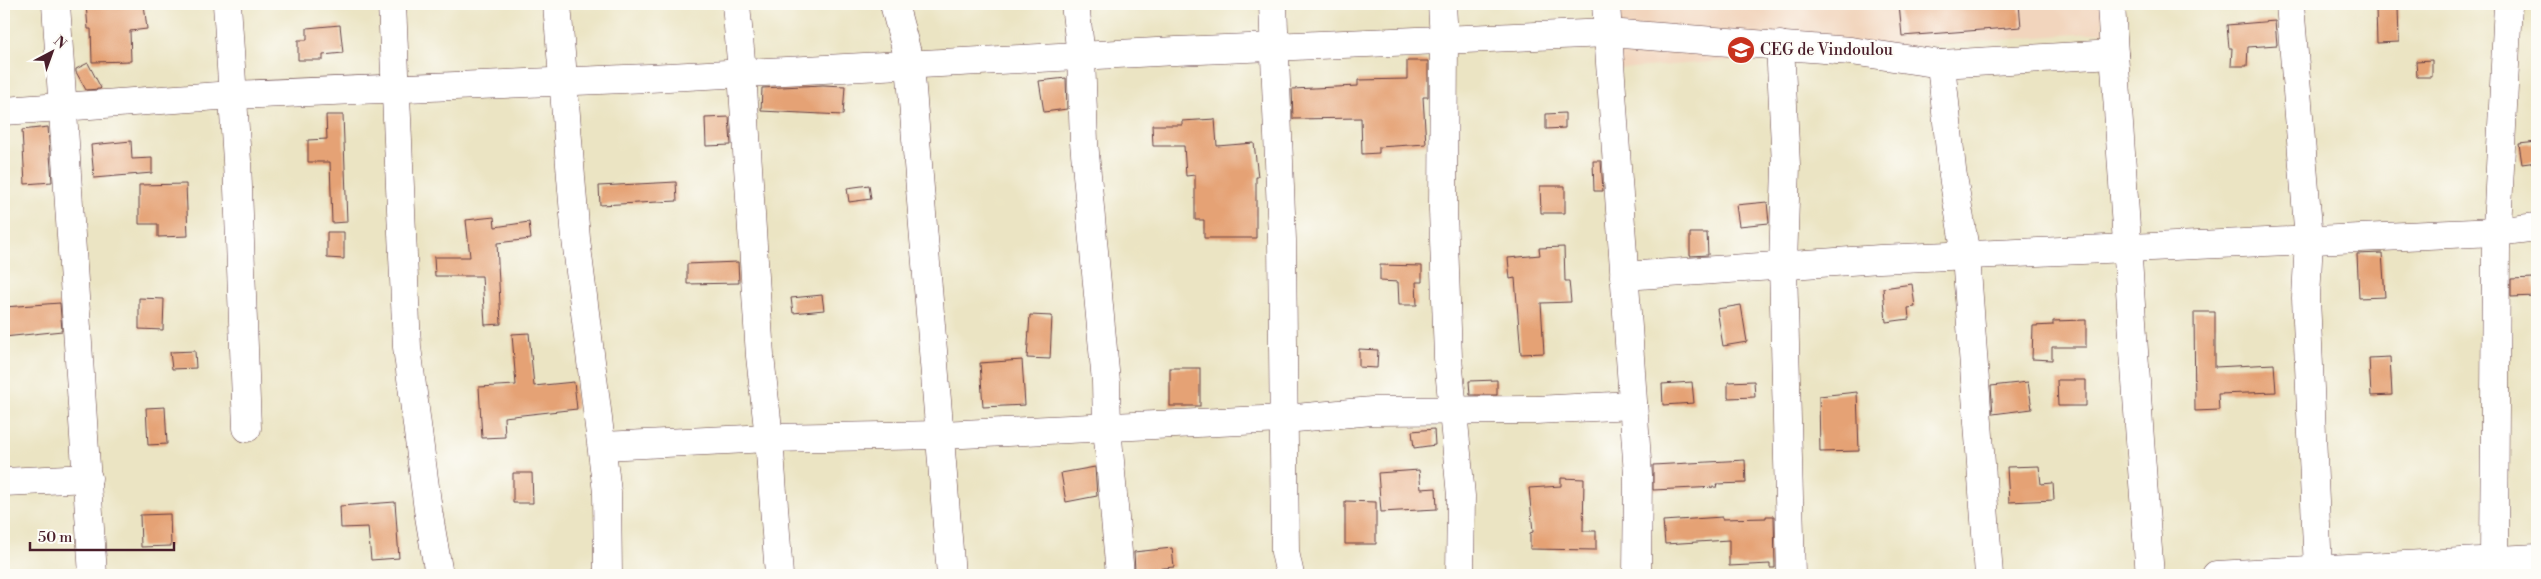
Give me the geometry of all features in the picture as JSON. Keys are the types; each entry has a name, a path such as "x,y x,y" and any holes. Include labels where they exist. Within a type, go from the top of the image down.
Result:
{"street":[{"path":"56,4 93,575"},
{"path":"228,4 247,428"},
{"path":"392,4 394,88 407,348 428,510 440,575"},
{"path":"557,4 576,239 603,446 608,501 608,575"},
{"path":"736,4 760,356 769,438 779,575"},
{"path":"894,4 910,64 951,575"},
{"path":"1075,4 1081,56 1084,142 1106,382 1107,428 1120,575"},
{"path":"1273,4 1285,418 1285,552 1290,575"},
{"path":"1442,4 1444,40 1443,210 1452,410 1461,496 1460,575"},
{"path":"1606,4 1633,405 1639,518 1637,575"},
{"path":"2111,4 2128,248 2136,408 2150,575"},
{"path":"2290,4 2309,240 2306,298 2318,570"},
{"path":"2494,561 2496,232 2508,4"},
{"path":"4,111 233,95 1608,33 1851,51 1941,64 2114,54"},
{"path":"1780,45 1786,165 1783,266 1790,575"},
{"path":"1941,64 1952,170 1966,256 1989,575"},
{"path":"1624,276 1880,259 2496,232 2537,227"},
{"path":"603,446 769,438 941,435 1107,428 1372,411 1536,410 1633,405"},
{"path":"4,482 88,478"},
{"path":"2216,575 2318,570 2371,571 2537,558"}],"shaded area":[{"name":"CEG de Vindoulou","path":"1615,4 2102,4 2104,32 1620,69"}],"building":[{"path":"86,4 144,4 147,29 130,31 131,61 92,62 91,29 88,29"},
{"path":"1899,4 2019,4 2021,27 1902,36"},
{"path":"2398,7 2399,42 2377,43 2376,8"},
{"path":"2275,21 2277,45 2248,47 2247,66 2231,66 2232,48 2229,48 2227,25"},
{"path":"340,25 343,53 323,55 323,60 298,60 298,40 307,40 307,28"},
{"path":"2432,60 2432,77 2417,77 2416,61"},
{"path":"1407,61 1428,61 1428,97 1423,97 1426,144 1379,147 1379,153 1362,154 1361,118 1293,119 1292,89 1358,86 1358,80 1407,79"},
{"path":"88,63 100,89 86,90 76,72 76,69"},
{"path":"1066,78 1067,109 1044,112 1039,81"},
{"path":"823,85 845,86 843,115 761,111 762,88"},
{"path":"1565,113 1565,128 1546,129 1546,114"},
{"path":"326,115 343,115 347,222 332,223 330,162 308,162 308,140 327,139"},
{"path":"729,117 731,145 706,146 705,118"},
{"path":"1215,119 1217,146 1254,143 1258,177 1256,177 1256,238 1204,238 1204,220 1195,220 1195,175 1186,176 1184,146 1153,146 1152,125 1182,125 1182,121"},
{"path":"48,127 52,182 25,184 22,130"},
{"path":"131,141 132,159 152,158 152,173 94,178 91,145"},
{"path":"2537,142 2537,162 2522,164 2519,144"},
{"path":"1593,161 1601,161 1603,191 1594,191"},
{"path":"676,182 677,201 600,205 599,186"},
{"path":"186,184 188,236 158,237 158,224 139,224 139,185"},
{"path":"869,185 871,199 849,202 847,188"},
{"path":"1540,186 1565,186 1565,213 1541,213"},
{"path":"1767,202 1769,223 1739,226 1736,205"},
{"path":"494,217 495,227 529,222 531,239 497,243 501,324 485,325 482,276 435,276 434,257 470,257 466,220"},
{"path":"327,232 344,232 344,259 327,258"},
{"path":"1690,233 1707,233 1708,255 1690,256"},
{"path":"1564,247 1565,281 1569,281 1571,302 1541,303 1544,353 1521,354 1515,278 1510,279 1508,258 1540,255 1539,248"},
{"path":"2382,253 2385,297 2359,298 2357,254"},
{"path":"738,262 739,283 687,284 687,264"},
{"path":"1380,265 1422,266 1422,282 1416,282 1417,305 1399,305 1398,282 1380,281"},
{"path":"2534,278 2535,296 2511,297 2511,279"},
{"path":"1912,284 1915,307 1908,308 1909,319 1886,322 1883,288"},
{"path":"822,295 824,310 793,313 791,298"},
{"path":"139,298 164,299 163,330 139,329"},
{"path":"60,303 62,331 4,337 4,307"},
{"path":"1741,305 1747,342 1723,346 1717,309"},
{"path":"2194,312 2215,312 2215,367 2274,364 2276,392 2218,394 2219,410 2195,411"},
{"path":"1030,315 1052,316 1050,359 1027,358"},
{"path":"2086,320 2086,347 2052,347 2052,360 2032,359 2033,326 2053,325 2053,321"},
{"path":"529,333 534,386 574,382 577,409 504,417 505,437 482,438 479,387 516,385 512,334"},
{"path":"1359,349 1378,350 1377,368 1359,367"},
{"path":"195,351 196,368 172,369 170,352"},
{"path":"2390,357 2392,395 2371,396 2369,358"},
{"path":"1022,360 1025,405 983,407 980,363"},
{"path":"1170,368 1200,368 1200,406 1170,406"},
{"path":"1497,380 1497,395 1470,395 1469,381"},
{"path":"2057,380 2086,380 2086,406 2058,406"},
{"path":"1754,381 1755,397 1728,398 1728,382"},
{"path":"1692,382 1694,403 1663,405 1662,384"},
{"path":"2028,382 2032,409 1993,414 1991,386"},
{"path":"1857,392 1859,451 1820,452 1819,396"},
{"path":"165,407 167,444 148,445 146,408"},
{"path":"1434,429 1435,445 1414,448 1412,431"},
{"path":"1745,460 1746,483 1716,484 1717,487 1653,490 1653,465"},
{"path":"2039,466 2041,484 2053,483 2054,500 2009,502 2007,467"},
{"path":"1095,467 1097,496 1066,502 1061,473"},
{"path":"1419,470 1421,489 1436,488 1437,509 1381,512 1378,473"},
{"path":"513,473 532,473 533,503 513,503"},
{"path":"1561,478 1584,479 1583,531 1596,531 1596,550 1530,549 1530,533 1533,532 1529,488 1561,486"},
{"path":"1345,501 1376,502 1376,544 1345,544"},
{"path":"395,502 399,558 371,560 368,527 341,528 340,506"},
{"path":"170,514 171,546 141,547 140,515"},
{"path":"1766,516 1774,516 1775,568 1770,568 1770,564 1729,566 1729,540 1665,544 1663,521 1722,517 1722,519 1766,518"},
{"path":"1172,548 1174,567 1135,571 1134,552"}],"place":[{"name":"CEG de Vindoulou","path":"1741,50"}]}
